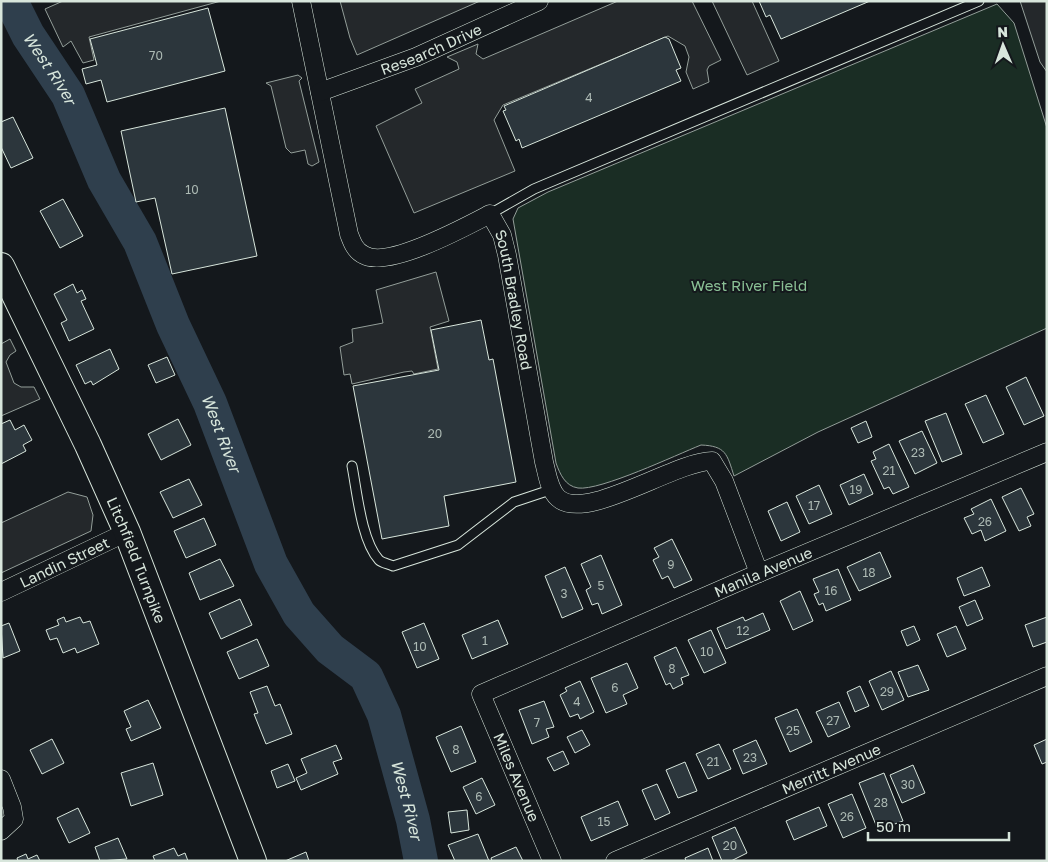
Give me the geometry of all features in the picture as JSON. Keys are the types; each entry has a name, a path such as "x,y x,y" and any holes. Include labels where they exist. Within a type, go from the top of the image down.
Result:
{"main road":[{"name":"Litchfield Turnpike","path":"1,266 84,436 127,532 253,861"}],"street":[{"name":"South Bradley Road","path":"301,1 349,234 358,250 365,256 377,258 402,254 462,229 490,214 502,235 508,255 544,462 553,489"},
{"name":"Research Drive","path":"320,92 416,57 539,1"},
{"name":"Manila Avenue","path":"481,694 759,573 1047,452"},
{"path":"553,489 558,498 567,503 582,505 603,499 686,466 701,461 712,461 724,481 759,573"},
{"name":"Landin Street","path":"1,592 127,532"},
{"name":"Merritt Avenue","path":"615,861 1047,676"},
{"name":"Miles Avenue","path":"481,694 552,861"},
{"path":"1,779 12,807 14,819 1,831"}],"lane":[{"path":"490,214 534,189 979,1"},
{"path":"352,466 366,532 372,547 380,561 394,566 458,545 514,502 553,489"}],"green space":[{"name":"West River Field","path":"997,4 1014,23 1047,128 1047,328 818,432 734,476 727,457 721,449 701,445 603,484 578,488 566,482 556,463 513,219 518,208 548,192"}],"shaded area":[{"path":"63,1 221,1 89,37 94,60 83,63 71,41 63,47 45,9"},
{"path":"340,1 480,1 357,55 350,38"},
{"path":"618,1 692,1 721,60 709,66 707,70 709,82 693,89 686,72 689,57 685,46 668,36 503,105 494,120 515,171 414,213 376,126 422,103 415,89 459,69 457,62 447,57 478,44 476,54 483,59"},
{"path":"712,1 752,1 779,61 747,75"},
{"path":"1020,1 1047,1 1047,72 1040,62"},
{"path":"298,75 302,78 299,81 319,162 312,166 308,164 305,150 291,153 286,148 271,86 266,83"},
{"path":"436,272 449,321 430,327 438,369 414,374 412,371 404,372 352,384 350,374 344,375 340,347 353,342 352,329 383,323 376,290"},
{"path":"10,339 16,351 10,355 6,362 14,383 21,387 34,387 40,399 1,416 1,344"},
{"path":"68,492 87,497 93,515 91,531 1,573 1,523"}],"building":[{"path":"759,1 870,1 781,39 770,15 766,17"},
{"path":"208,8 225,71 107,102 101,80 86,84 82,69 97,65 90,39"},
{"path":"665,37 669,39 681,68 676,70 681,81 522,148 519,139 516,141 503,111 506,110 504,106"},
{"path":"225,108 257,256 172,274 155,198 136,202 121,131"},
{"path":"13,117 33,158 11,168 1,147 1,122"},
{"path":"63,199 83,236 60,248 40,211"},
{"path":"73,284 77,293 82,290 86,299 81,301 94,329 69,341 61,323 67,320 54,294"},
{"path":"481,320 489,360 493,359 516,482 444,496 449,526 382,539 353,386 439,370 431,330"},
{"path":"110,349 119,369 93,385 91,381 85,384 76,365"},
{"path":"167,357 175,375 156,383 148,365"},
{"path":"1026,377 1044,416 1024,425 1006,387"},
{"path":"986,395 1004,434 983,443 965,404"},
{"path":"946,413 962,454 942,462 925,421"},
{"path":"178,419 191,445 161,460 148,434"},
{"path":"10,420 15,430 24,425 32,440 23,445 26,451 1,464 1,424"},
{"path":"866,421 872,437 858,443 851,428"},
{"path":"922,431 937,463 915,474 899,441"},
{"path":"889,444 909,487 893,494 889,487 884,489 871,461 876,459 873,452"},
{"path":"864,474 873,494 849,505 840,485"},
{"path":"189,479 202,505 173,518 160,492"},
{"path":"819,485 832,514 809,524 796,496"},
{"path":"1021,488 1034,514 1027,517 1031,526 1019,531 1002,497"},
{"path":"991,499 1006,531 985,541 981,530 972,534 964,518 974,514 971,509"},
{"path":"787,502 800,532 781,541 768,511"},
{"path":"204,518 216,545 186,558 174,531"},
{"path":"672,539 692,580 674,588 668,576 662,579 653,560 659,557 654,548"},
{"path":"880,552 891,577 859,591 847,567"},
{"path":"601,555 622,605 602,614 598,603 592,605 586,590 591,587 581,564"},
{"path":"220,559 234,586 200,600 189,573"},
{"path":"565,567 583,609 562,618 545,576"},
{"path":"982,567 990,586 964,596 957,578"},
{"path":"838,569 851,600 826,611 823,603 819,605 814,594 819,592 813,579"},
{"path":"800,591 813,621 793,630 780,601"},
{"path":"240,599 252,625 221,639 209,613"},
{"path":"975,600 983,619 967,626 959,607"},
{"path":"763,613 770,630 726,649 717,628 743,617 745,621"},
{"path":"64,617 66,622 80,617 83,623 90,621 99,644 77,653 75,648 63,653 57,638 50,640 46,630 59,625 57,620"},
{"path":"1047,617 1047,642 1033,647 1025,625"},
{"path":"498,620 508,644 472,659 462,635"},
{"path":"9,623 20,651 3,658 1,626"},
{"path":"424,623 439,659 417,668 402,632"},
{"path":"914,626 920,640 907,646 901,631"},
{"path":"956,626 966,649 947,657 937,634"},
{"path":"711,630 726,663 704,673 688,640"},
{"path":"257,639 269,666 239,679 227,652"},
{"path":"676,647 689,675 681,678 683,684 673,689 670,683 666,685 654,657"},
{"path":"627,663 638,688 623,695 627,704 606,713 591,678"},
{"path":"918,665 929,690 908,697 898,672"},
{"path":"891,671 904,700 882,710 869,681"},
{"path":"580,681 594,712 580,719 578,714 570,717 560,695 567,691 565,688"},
{"path":"267,686 275,706 280,704 292,734 266,744 254,714 258,713 250,692"},
{"path":"860,686 869,706 855,712 847,692"},
{"path":"148,700 161,728 131,741 126,729 131,727 124,711"},
{"path":"544,701 554,727 546,729 549,737 532,744 519,710"},
{"path":"839,702 850,727 828,737 816,712"},
{"path":"797,709 812,742 790,752 775,718"},
{"path":"461,726 476,762 451,772 436,737"},
{"path":"582,730 590,745 575,753 567,737"},
{"path":"52,739 64,763 42,774 30,750"},
{"path":"1047,739 1047,762 1042,764 1034,745"},
{"path":"756,740 767,764 743,774 733,750"},
{"path":"719,744 731,769 708,779 696,754"},
{"path":"336,745 342,759 333,762 338,774 301,790 296,778 307,773 301,759"},
{"path":"563,751 569,764 554,771 547,758"},
{"path":"685,762 697,791 678,798 666,770"},
{"path":"153,763 163,795 131,806 121,773"},
{"path":"288,764 295,781 277,788 271,771"},
{"path":"913,765 925,793 902,803 890,775"},
{"path":"884,773 903,821 878,830 859,783"},
{"path":"482,778 495,805 476,814 463,787"},
{"path":"657,784 670,813 655,820 642,790"},
{"path":"852,794 866,828 843,838 828,804"},
{"path":"618,801 628,825 591,841 581,817"},
{"path":"819,807 827,826 794,840 786,821"},
{"path":"78,808 90,833 69,843 57,818"},
{"path":"467,810 469,830 451,833 448,812"},
{"path":"735,827 747,853 731,861 722,861 712,837"},
{"path":"478,834 489,861 455,861 448,845"},
{"path":"118,838 127,859 100,861 95,847"},
{"path":"516,847 523,861 492,861 491,858"},
{"path":"174,848 178,856 185,853 188,861 155,861 153,856"},
{"path":"708,848 713,861 686,861 685,858"},
{"path":"306,852 309,861 285,861"},
{"path":"26,854 28,859 37,855 40,861 18,861 17,858"}],"waterway":[{"name":"West River","path":"11,1 28,35 68,95 104,180 140,242 173,325 210,403 271,564 299,614 330,649 366,676 384,715 413,820 421,861"}]}
